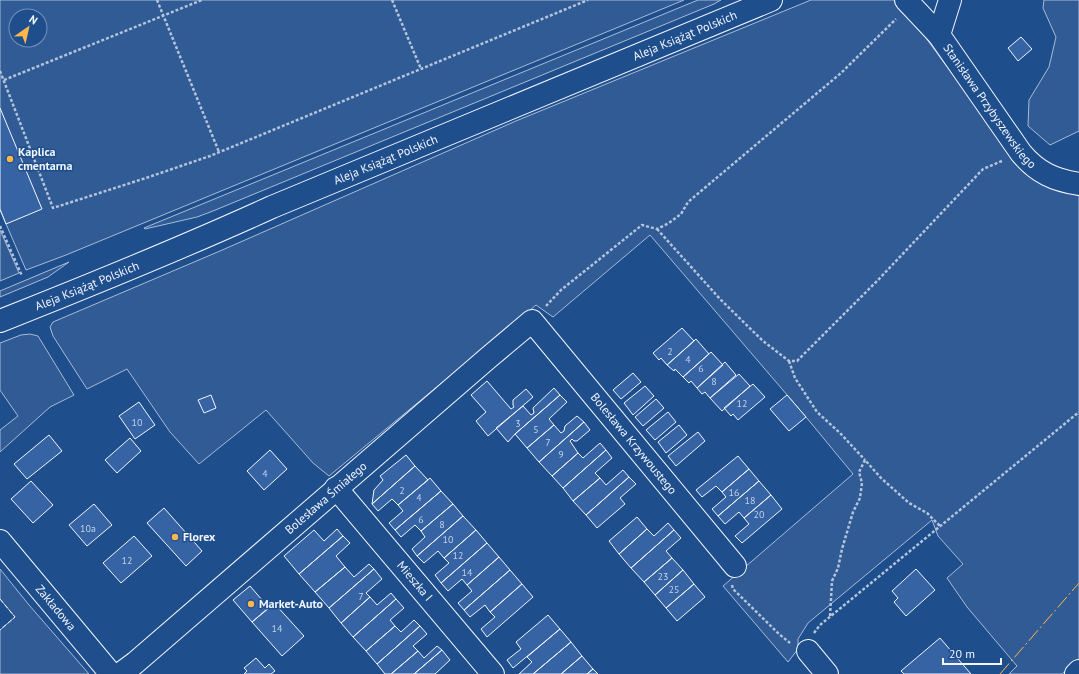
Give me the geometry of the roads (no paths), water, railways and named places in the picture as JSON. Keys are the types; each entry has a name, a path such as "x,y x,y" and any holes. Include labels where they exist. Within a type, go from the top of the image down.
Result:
{"street":[{"name":"Aleja Książąt Polskich","path":"0,321 219,232 272,207 771,0"},
{"name":"Stanisława Przybyszewskiego","path":"950,0 939,36 1021,153 1029,163 1043,173 1055,179 1079,184"},
{"path":"908,2 939,36"},
{"name":"Bolesława Śmiałego","path":"120,674 135,663 336,488 532,321"},
{"name":"Bolesława Krzywoustego","path":"532,321 735,566"},
{"name":"Mieszka I","path":"336,488 493,674"},
{"name":"Zakładowa","path":"0,541 111,674"},
{"path":"808,651 827,674"},
{"path":"1076,674 1079,671"}],"place":[{"name":"Kaplica cmentarna","path":"10,159"},
{"name":"Florex","path":"175,537"},
{"name":"Market-Auto","path":"251,604"}]}
